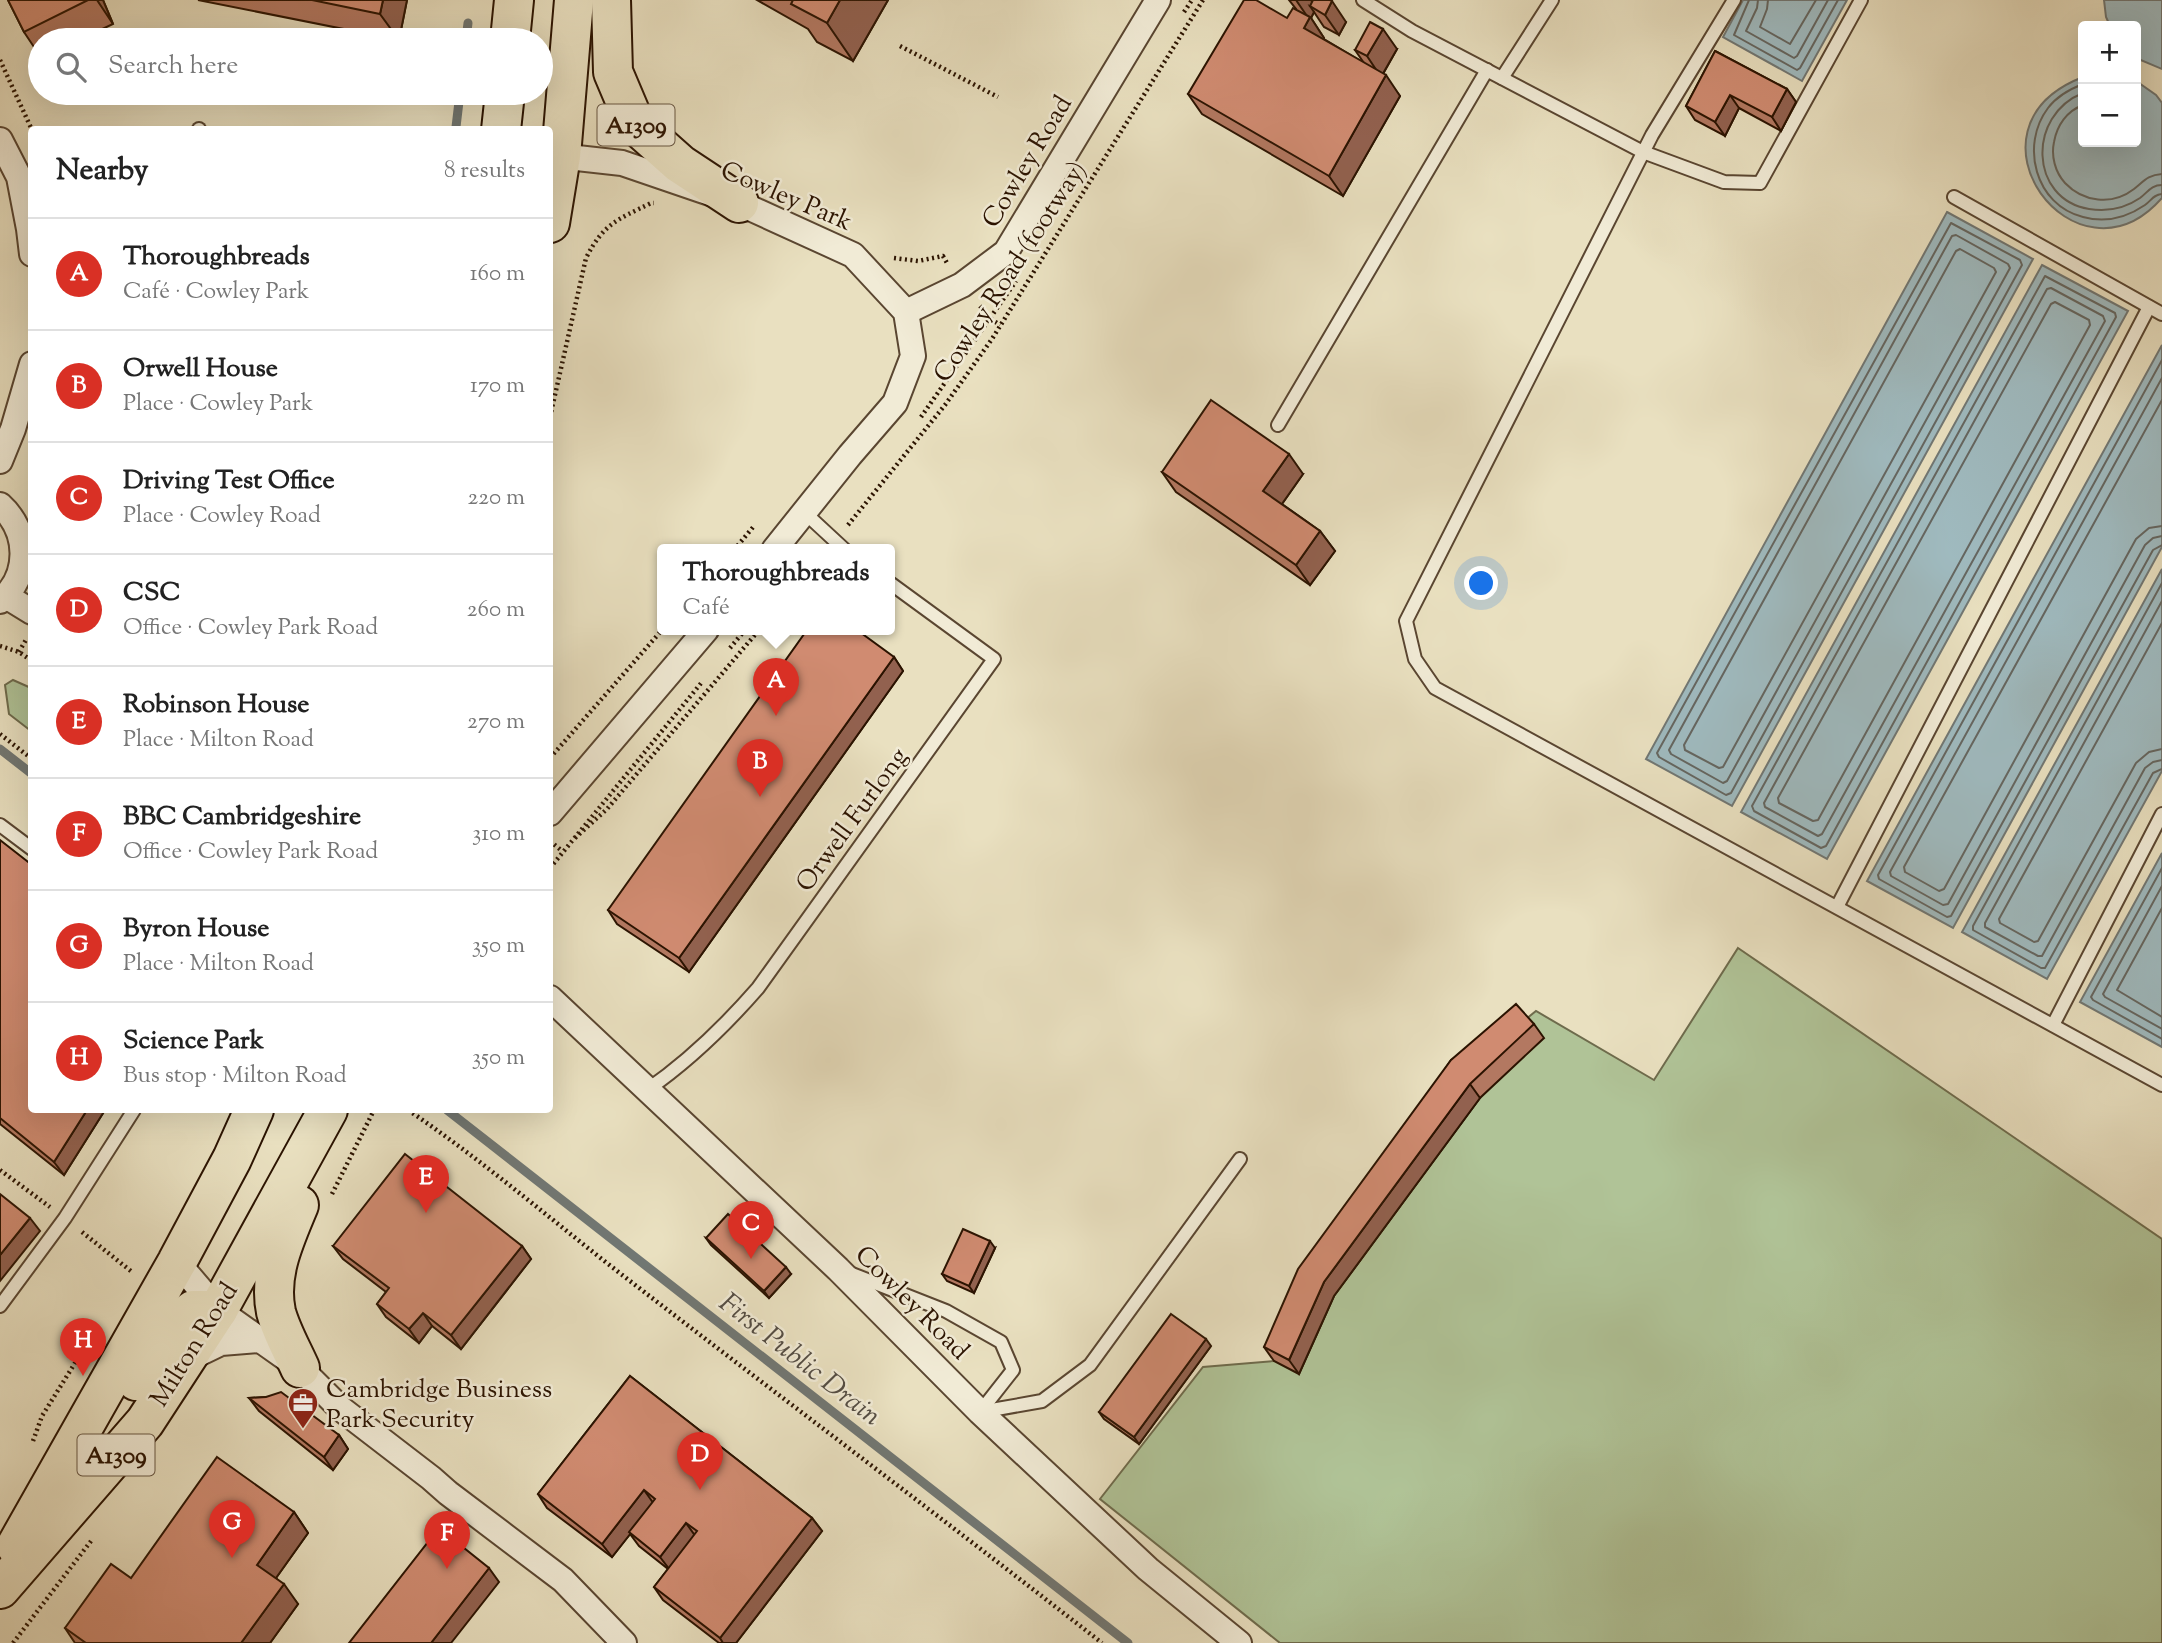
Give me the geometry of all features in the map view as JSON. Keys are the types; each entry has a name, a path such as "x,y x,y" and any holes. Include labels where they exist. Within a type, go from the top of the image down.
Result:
{"main road":[{"path":"511,28 514,0"},
{"name":"A1309","path":"553,183 574,0"},
{"name":"A1309","path":"611,0 613,72 635,124 680,164 739,203"},
{"path":"501,126 504,105"},
{"name":"Milton Road","path":"0,1576 177,1262 232,1159 253,1113"},
{"name":"A1309","path":"300,1368 276,1310 275,1271 318,1157 325,1116"},
{"name":"Milton Road","path":"0,1589 145,1422 218,1310 325,1116"},
{"name":"A1309","path":"60,1467 100,1433 174,1324 193,1310 218,1310"}],"street":[{"name":"Cowley Road","path":"906,313 962,285 1006,252 1158,0"},
{"path":"0,140 25,173 28,215"},
{"name":"Cowley Park","path":"555,156 622,163 739,203 853,255 906,313"},
{"path":"779,544 895,403 913,356 906,313"},
{"path":"0,461 13,429 28,378"},
{"path":"0,505 15,522 22,541 23,561 17,580 3,598 28,610"},
{"path":"553,809 702,635"},
{"name":"Cowley Road","path":"553,1001 838,1269 980,1412 1148,1569 1239,1643"},
{"path":"177,1262 218,1310 300,1368 340,1408 563,1580 624,1643"},
{"path":"184,1361 221,1343 260,1339"}],"lane":[{"path":"1363,0 1412,31 1643,152 1724,182 1760,183 1861,0"},
{"path":"1502,78 1552,0"},
{"path":"1734,0 1643,152 1406,621 1415,659 1434,688 2162,1085"},
{"path":"1278,425 1487,70"},
{"path":"1954,197 2162,314"},
{"path":"1837,907 2149,307"},
{"path":"805,513 837,544"},
{"name":"Orwell Furlong","path":"647,1090 690,1058 729,1021 758,988 994,659 895,587"},
{"path":"2053,1025 2162,814"},
{"path":"0,825 28,846"},
{"path":"0,1306 65,1218 132,1113"},
{"path":"980,1412 1042,1401 1090,1365 1240,1159"},
{"path":"838,1269 946,1311 1001,1342 1013,1370 980,1412"}],"path":[{"name":"Cowley Road (footway)","path":"841,544 992,339 1203,0"},
{"path":"900,46 998,97"},
{"path":"0,60 30,126"},
{"path":"553,404 586,258 598,236 612,222 651,203 663,205"},
{"path":"739,544 760,520"},
{"path":"553,755 658,635"},
{"path":"727,651 740,635"},
{"path":"562,850 607,809 755,635"},
{"path":"19,652 28,638"},
{"path":"0,646 19,652 28,659"},
{"path":"553,864 710,672"},
{"path":"0,734 28,756"},
{"path":"553,843 562,850"},
{"path":"412,1113 442,1133 1102,1643"},
{"path":"0,1170 127,1267"}],"green space":[{"path":"13,680 28,687 28,729 9,714 5,685"},
{"path":"1738,948 2162,1239 2162,1643 1280,1643 1100,1499 1203,1367 1274,1361 1460,1072 1536,1011 1654,1080"}],"water":[{"path":"1743,0 1847,0 1802,81 1723,37"},
{"path":"2104,0 2162,0 2162,69 2141,60 2141,21 2108,21"},
{"path":"2078,80 2078,147 2141,147 2141,84 2156,95 2162,103 2162,198 2128,223 2095,228 2064,216 2041,193 2027,164 2028,131 2045,101"},
{"path":"1947,212 2033,259 1732,806 1646,759"},
{"path":"2042,265 2128,311 1827,859 1741,812"},
{"path":"2162,345 2162,547 1953,928 1867,881"},
{"path":"2162,569 2162,771 2047,979 1962,932"},
{"path":"2162,853 2162,1047 2080,1002"}],"building":[{"path":"8,0 88,0 28,28 24,32"},
{"path":"312,0 383,0 380,14"},
{"path":"793,0 840,0 827,23 791,4"},
{"path":"1244,0 1256,0 1287,18 1293,8 1310,17 1304,28 1386,75 1329,176 1188,94"},
{"path":"1313,0 1332,1 1325,15 1310,6"},
{"path":"1370,22 1383,29 1367,56 1355,50"},
{"path":"1715,51 1787,89 1772,117 1730,95 1715,122 1686,106"},
{"path":"1211,400 1289,454 1263,491 1320,531 1296,565 1162,472"},
{"path":"803,635 864,635 894,657 679,958 608,910"},
{"path":"0,840 28,862 28,1113 85,1113 54,1162 0,1118"},
{"path":"1516,1004 1534,1024 1470,1084 1324,1282 1289,1360 1264,1347 1298,1269 1451,1060"},
{"path":"405,1154 522,1246 451,1335 423,1313 409,1329 377,1304 389,1288 333,1246"},
{"path":"0,1194 30,1218 0,1255"},
{"path":"728,1214 786,1267 764,1291 706,1238"},
{"path":"963,1229 990,1241 969,1286 942,1274"},
{"path":"1171,1314 1206,1339 1134,1437 1099,1412"},
{"path":"630,1376 812,1518 720,1638 654,1587 697,1531 686,1523 660,1557 629,1532 655,1499 644,1490 602,1544 538,1494"},
{"name":"Cambridge Business Park Security","path":"281,1392 339,1435 324,1457 249,1398 266,1397"},
{"path":"217,1457 294,1512 257,1565 284,1584 241,1643 86,1643 65,1628 111,1564 131,1578"},
{"path":"439,1528 489,1568 431,1643 349,1643"}],"waterway":[{"path":"467,28 468,23"},
{"path":"456,126 459,105"},
{"path":"0,749 28,771"},
{"name":"First Public Drain","path":"451,1113 1128,1643"}],"place":[{"name":"Thoroughbreads","path":"776,716"},
{"name":"Orwell House","path":"760,797"},
{"name":"Robinson House","path":"426,1213"},
{"name":"Driving Test Office","path":"751,1259"},
{"name":"Science Park","path":"83,1376"},
{"name":"Cambridge Business Park Security","path":"303,1430"},
{"name":"CSC","path":"700,1490"},
{"name":"Byron House","path":"232,1558"},
{"name":"BBC Cambridgeshire","path":"447,1569"}]}
